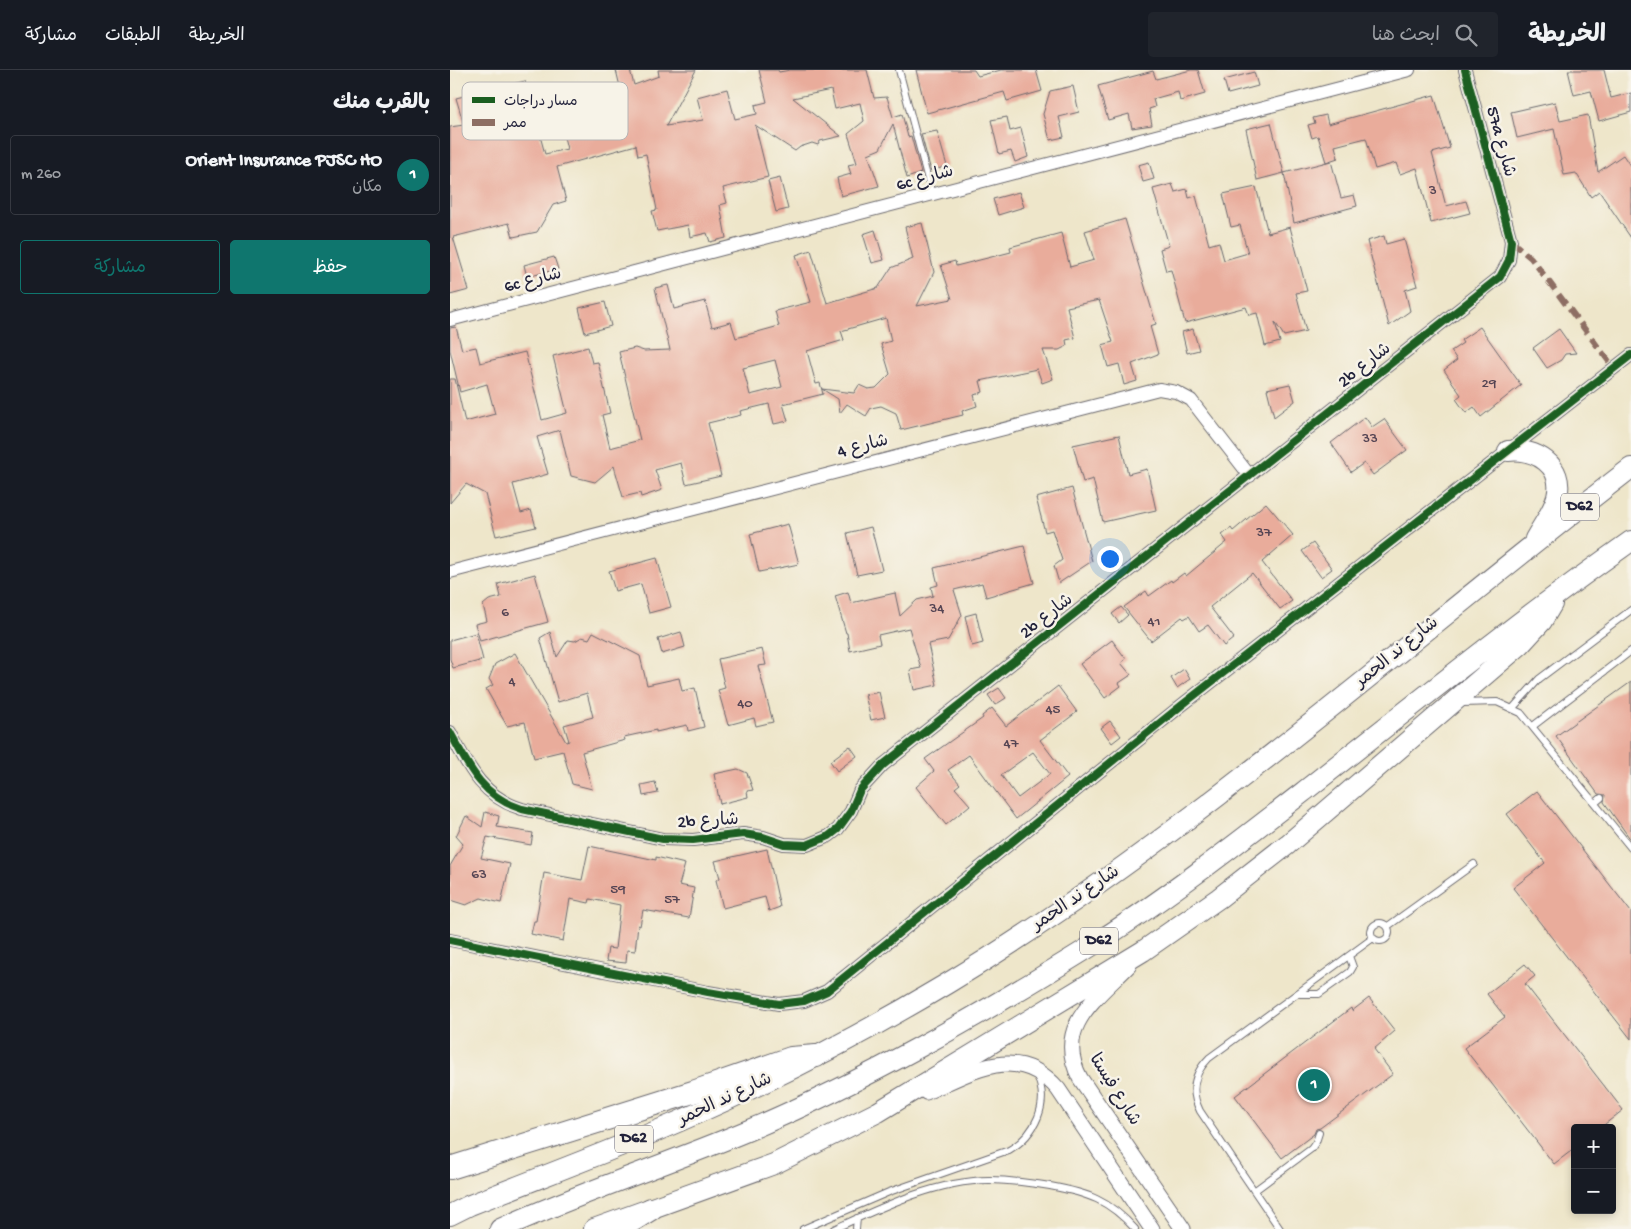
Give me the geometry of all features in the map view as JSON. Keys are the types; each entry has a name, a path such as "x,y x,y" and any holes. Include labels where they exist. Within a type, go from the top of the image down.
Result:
{"highway":[{"path":"450,1168 693,1092 783,1060 799,1056 816,1056"},
{"path":"619,1229 651,1209"}],"main road":[{"path":"1508,451 1520,450 1536,454 1549,464 1556,478 1557,495 1555,503 1530,547"},
{"name":"شارع ند الحمر","path":"450,1216 470,1205 686,1118 816,1056 962,974 1127,864 1198,812 1631,468"},
{"name":"شارع ند الحمر","path":"500,1229 777,1118 921,1046 1043,976 1126,923 1250,833 1559,592 1631,541"},
{"path":"594,1229 774,1164 878,1112 1143,951 1219,898 1288,844 1532,634 1559,592"},
{"path":"450,1208 470,1205"}],"street":[{"name":"6c شارع","path":"450,320 932,196 1124,143 1409,70"},
{"name":"57a شارع","path":"1465,70 1506,222"},
{"name":"2b شارع","path":"450,732 470,769 483,787 501,801 522,810 663,839 693,840 743,834 795,846 818,841 838,829 846,820 860,790 883,765 1500,278 1509,260 1511,241 1506,222"},
{"path":"450,940 708,992 778,1004 804,1001 827,991 1182,705 1631,355"},
{"name":"شارع 4","path":"450,572 1159,389 1176,392 1191,400 1250,476"},
{"name":"شارع فيستا","path":"1143,951 1082,1014 1074,1029 1071,1048 1073,1064 1080,1078 1183,1229"},
{"path":"878,1112 991,1064 1017,1064 1033,1069 1046,1077 1058,1089 1152,1229"},
{"path":"1126,1191 1143,1186 1158,1191"}],"lane":[{"path":"899,70 932,196"},
{"path":"1513,708 1538,679 1631,610"},
{"path":"1533,726 1631,651"},
{"path":"1450,704 1488,700 1513,708 1533,726 1631,848"},
{"path":"1595,803 1601,798"},
{"path":"1388,926 1474,864"},
{"path":"1384,923 1388,926 1390,930 1386,939 1377,941 1373,938 1371,933 1374,924 1384,923"},
{"path":"1280,1229 1200,1112 1194,1096 1195,1078 1198,1071 1209,1058 1300,994 1373,938"},
{"path":"1300,994 1319,994 1350,972 1353,967 1348,956"},
{"path":"803,1229 889,1192 1009,1150 1018,1145 1033,1129 1041,1110 1040,1088 1033,1069"},
{"path":"1254,1191 1311,1149 1319,1133"},
{"path":"834,1229 913,1196 947,1186 988,1180 1007,1181 1091,1195 1110,1204 1135,1229"},
{"path":"856,1229 858,1218"}],"building":[{"path":"616,70 630,70 634,85 659,76 658,70 696,70 666,126 703,120 697,97 727,89 735,119 757,114 755,105 767,102 759,70 778,70 779,72 790,70 867,70 874,98 887,97 893,117 902,114 908,137 911,136 921,173 907,178 893,124 880,149 868,154 879,186 841,196 837,178 851,174 848,165 857,163 848,134 864,121 860,103 835,109 831,90 793,98 841,136 820,141 818,145 812,143 795,151 755,125 768,177 723,188 727,203 720,205 726,238 710,242 707,233 690,237 688,225 657,231 652,211 657,210 646,154 638,156 636,145 557,167 566,201 553,205 537,232 513,237 509,223 453,237 469,290 450,295 450,127 462,125 462,140 541,140 545,154 567,149 565,140 628,140 628,82 619,82"},
{"path":"916,70 974,70 978,76 1001,70 1036,70 1042,91 1007,101 1004,92 927,113"},
{"path":"1198,70 1205,94 1180,101 1178,92 1153,99 1155,107 1149,109 1152,125 1132,128 1129,114 1108,120 1098,86 1153,71 1156,79"},
{"path":"1568,70 1604,70 1611,98 1631,93 1631,112 1599,121 1591,91 1574,95"},
{"path":"1254,72 1258,86 1228,94 1224,80"},
{"path":"1073,86 1079,112 1059,117 1064,137 1050,140 1043,114 1050,91"},
{"path":"1434,95 1450,148 1432,153 1446,206 1466,201 1470,213 1431,223 1417,168 1400,174 1396,163 1375,169 1366,138 1335,146 1338,158 1326,162 1318,136 1312,138 1308,125 1315,123 1313,118 1326,115 1328,124"},
{"path":"462,97 462,118 456,98"},
{"path":"1555,102 1560,121 1588,115 1598,172 1623,155 1631,167 1631,238 1599,191 1591,197 1576,173 1564,175 1554,129 1517,138 1511,112"},
{"path":"1007,117 1010,131 1021,128 1028,157 1015,162 1011,151 999,154 991,120"},
{"path":"1271,123 1284,173 1257,180 1246,129"},
{"path":"937,131 947,166 931,171 921,134"},
{"path":"1331,161 1341,198 1354,195 1357,206 1294,223 1284,173"},
{"path":"1149,162 1154,179 1143,182 1138,165"},
{"path":"780,178 788,209 776,212 768,181"},
{"path":"1172,184 1175,192 1187,189 1189,198 1196,196 1209,245 1219,242 1224,260 1248,253 1240,225 1231,227 1223,194 1256,187 1268,233 1290,227 1307,291 1296,293 1306,331 1284,336 1275,322 1280,342 1265,346 1257,313 1249,315 1246,307 1185,323 1171,270 1166,271 1160,249 1169,246 1153,189"},
{"path":"1019,192 1024,207 998,215 993,199"},
{"path":"1125,219 1156,324 1150,326 1158,354 1132,364 1137,381 1124,385 1119,364 1108,367 1102,345 1113,342 1099,300 1067,307 1075,338 1066,340 1067,346 1059,350 1043,350 1053,379 1042,383 1037,369 980,381 983,392 974,395 977,406 962,411 963,415 901,430 896,413 881,406 871,408 866,416 847,404 840,413 838,399 822,389 854,393 859,385 868,389 876,388 890,374 881,344 891,341 886,318 841,331 844,340 807,351 816,384 820,383 823,394 783,404 788,421 774,424 769,404 740,411 741,415 708,423 721,476 686,484 681,463 655,470 662,490 641,497 640,493 623,497 614,466 595,482 571,476 560,430 537,437 548,474 513,484 521,513 531,510 536,527 496,536 485,494 466,484 450,503 450,379 455,379 465,422 495,414 487,384 460,392 450,350 450,328 456,327 462,350 476,347 480,363 525,352 542,420 567,413 553,356 588,347 592,363 598,362 610,413 602,415 610,448 640,440 619,352 635,348 644,351 670,350 655,288 668,285 674,309 705,301 712,327 731,322 736,338 779,326 775,311 811,302 796,255 811,250 827,303 878,288 891,268 913,259 905,227 922,223 934,272 917,306 952,299 941,265 955,261 956,266 1011,252 1010,247 1061,233 1070,267 1094,260 1085,231","holes":["775,360 782,387 750,395 743,368"]},
{"path":"875,230 884,260 872,263 863,234"},
{"path":"1384,236 1386,244 1404,239 1417,286 1405,290 1410,311 1389,326 1367,241"},
{"path":"554,257 558,269 527,277 524,265"},
{"path":"605,302 611,326 585,333 579,308"},
{"path":"1480,327 1521,385 1481,417 1474,407 1466,413 1456,399 1461,395 1444,370 1457,360 1451,351 1463,343 1461,340"},
{"path":"1193,329 1199,350 1187,353 1182,332"},
{"path":"1559,329 1576,353 1565,354 1561,360 1547,368 1533,348"},
{"path":"1290,384 1295,401 1274,417 1267,389"},
{"path":"1365,417 1372,427 1384,419 1407,450 1373,475 1364,463 1351,472 1331,443"},
{"path":"1119,435 1128,474 1147,469 1156,510 1103,522 1093,479 1083,482 1073,445"},
{"path":"1072,488 1092,561 1059,583 1054,566 1062,560 1052,530 1045,532 1036,498"},
{"path":"1266,503 1293,535 1262,562 1292,601 1280,609 1252,573 1210,607 1234,638 1224,646 1208,625 1199,631 1189,616 1184,619 1182,617 1151,641 1124,607 1146,591 1149,596 1171,580 1172,582 1184,573 1186,576 1227,542 1222,535 1231,528 1233,531"},
{"path":"788,524 799,564 759,572 750,534"},
{"path":"871,527 882,570 857,575 847,533"},
{"path":"1313,543 1332,569 1321,577 1302,551"},
{"path":"1024,546 1034,583 986,597 982,583 954,590 962,615 948,640 928,644 937,685 914,690 910,670 921,668 909,628 878,635 880,644 850,651 847,633 835,596 848,592 851,603 895,593 900,616 917,600 933,596 931,587 938,585 934,568"},
{"path":"657,558 671,607 649,613 641,584 615,591 609,571"},
{"path":"535,574 548,622 480,641 475,624 487,621 483,605 489,600 501,597 498,584"},
{"path":"1121,607 1128,615 1119,623 1112,614"},
{"path":"976,613 983,643 972,646 965,616"},
{"path":"550,632 557,657 568,640 575,641 582,637 589,639 593,632 640,656 647,685 679,678 682,691 695,688 704,727 688,731 687,725 656,732 656,730 624,737 625,740 582,752 592,789 572,784 563,751 534,758 525,722 507,726 486,689 493,685 489,679 495,664 515,653 566,742 569,741 564,725 593,717 587,693 558,702 540,638"},
{"path":"681,632 685,647 662,654 658,639"},
{"path":"476,633 483,660 453,668 450,659 450,640"},
{"path":"1112,640 1126,659 1121,663 1131,675 1119,683 1121,686 1105,698 1080,664"},
{"path":"762,649 766,665 758,666 773,722 756,726 754,718 728,725 718,690 725,688 718,659"},
{"path":"1184,669 1190,679 1177,688 1171,678"},
{"path":"1631,682 1631,840 1604,802 1605,795 1598,794 1556,736"},
{"path":"1058,686 1077,712 1040,740 1068,777 1016,819 969,755 948,770 960,784 955,788 970,805 946,825 916,787 934,771 925,759 983,718 982,716 992,708 1006,726","holes":["1033,752 1050,774 1018,798 1001,775"]},
{"path":"999,688 1006,698 995,705 988,695"},
{"path":"879,692 885,717 871,720 865,695"},
{"path":"1110,721 1121,736 1112,743 1101,728"},
{"path":"850,746 857,756 837,771 830,761"},
{"path":"738,769 747,773 753,790 747,791 748,797 720,804 714,774"},
{"path":"655,782 658,793 643,796 641,785"},
{"path":"1537,791 1631,912 1631,1039 1513,888 1545,863 1507,814"},
{"path":"485,812 499,816 497,827 533,833 531,845 487,837 481,858 510,864 501,903 481,898 466,905 450,900 450,866 463,844 456,836 466,816 482,827"},
{"path":"589,846 656,860 656,857 685,864 679,885 694,888 689,918 643,910 640,926 638,925 635,951 627,950 626,963 606,961 608,948 615,949 620,905 590,899 589,903 570,899 563,941 531,934 534,921 536,921 544,873 582,880"},
{"path":"767,849 780,907 769,911 765,897 723,908 716,880 720,878 715,861"},
{"path":"1525,964 1535,976 1525,984 1623,1110 1605,1124 1571,1124 1571,1151 1554,1164 1464,1048 1505,1017 1487,994"},
{"path":"1369,998 1395,1031 1374,1049 1393,1074 1320,1128 1316,1129 1314,1134 1282,1158 1235,1096 1351,1008 1352,1011"}],"marked path":[{"path":"1511,241 1531,258 1614,368"}],"cycle path":[{"path":"450,732 470,768 486,788 496,797 522,809 663,839 693,840 743,834 763,837 784,844 807,845 829,836 838,829 851,811 860,790 883,765 1500,277 1509,260 1511,241 1465,70"},
{"path":"450,940 708,992 779,1004 804,1001 827,991 1182,705 1631,355"}],"place":[{"name":"Orient Insurance PJSC HO","path":"1314,1085"}]}
